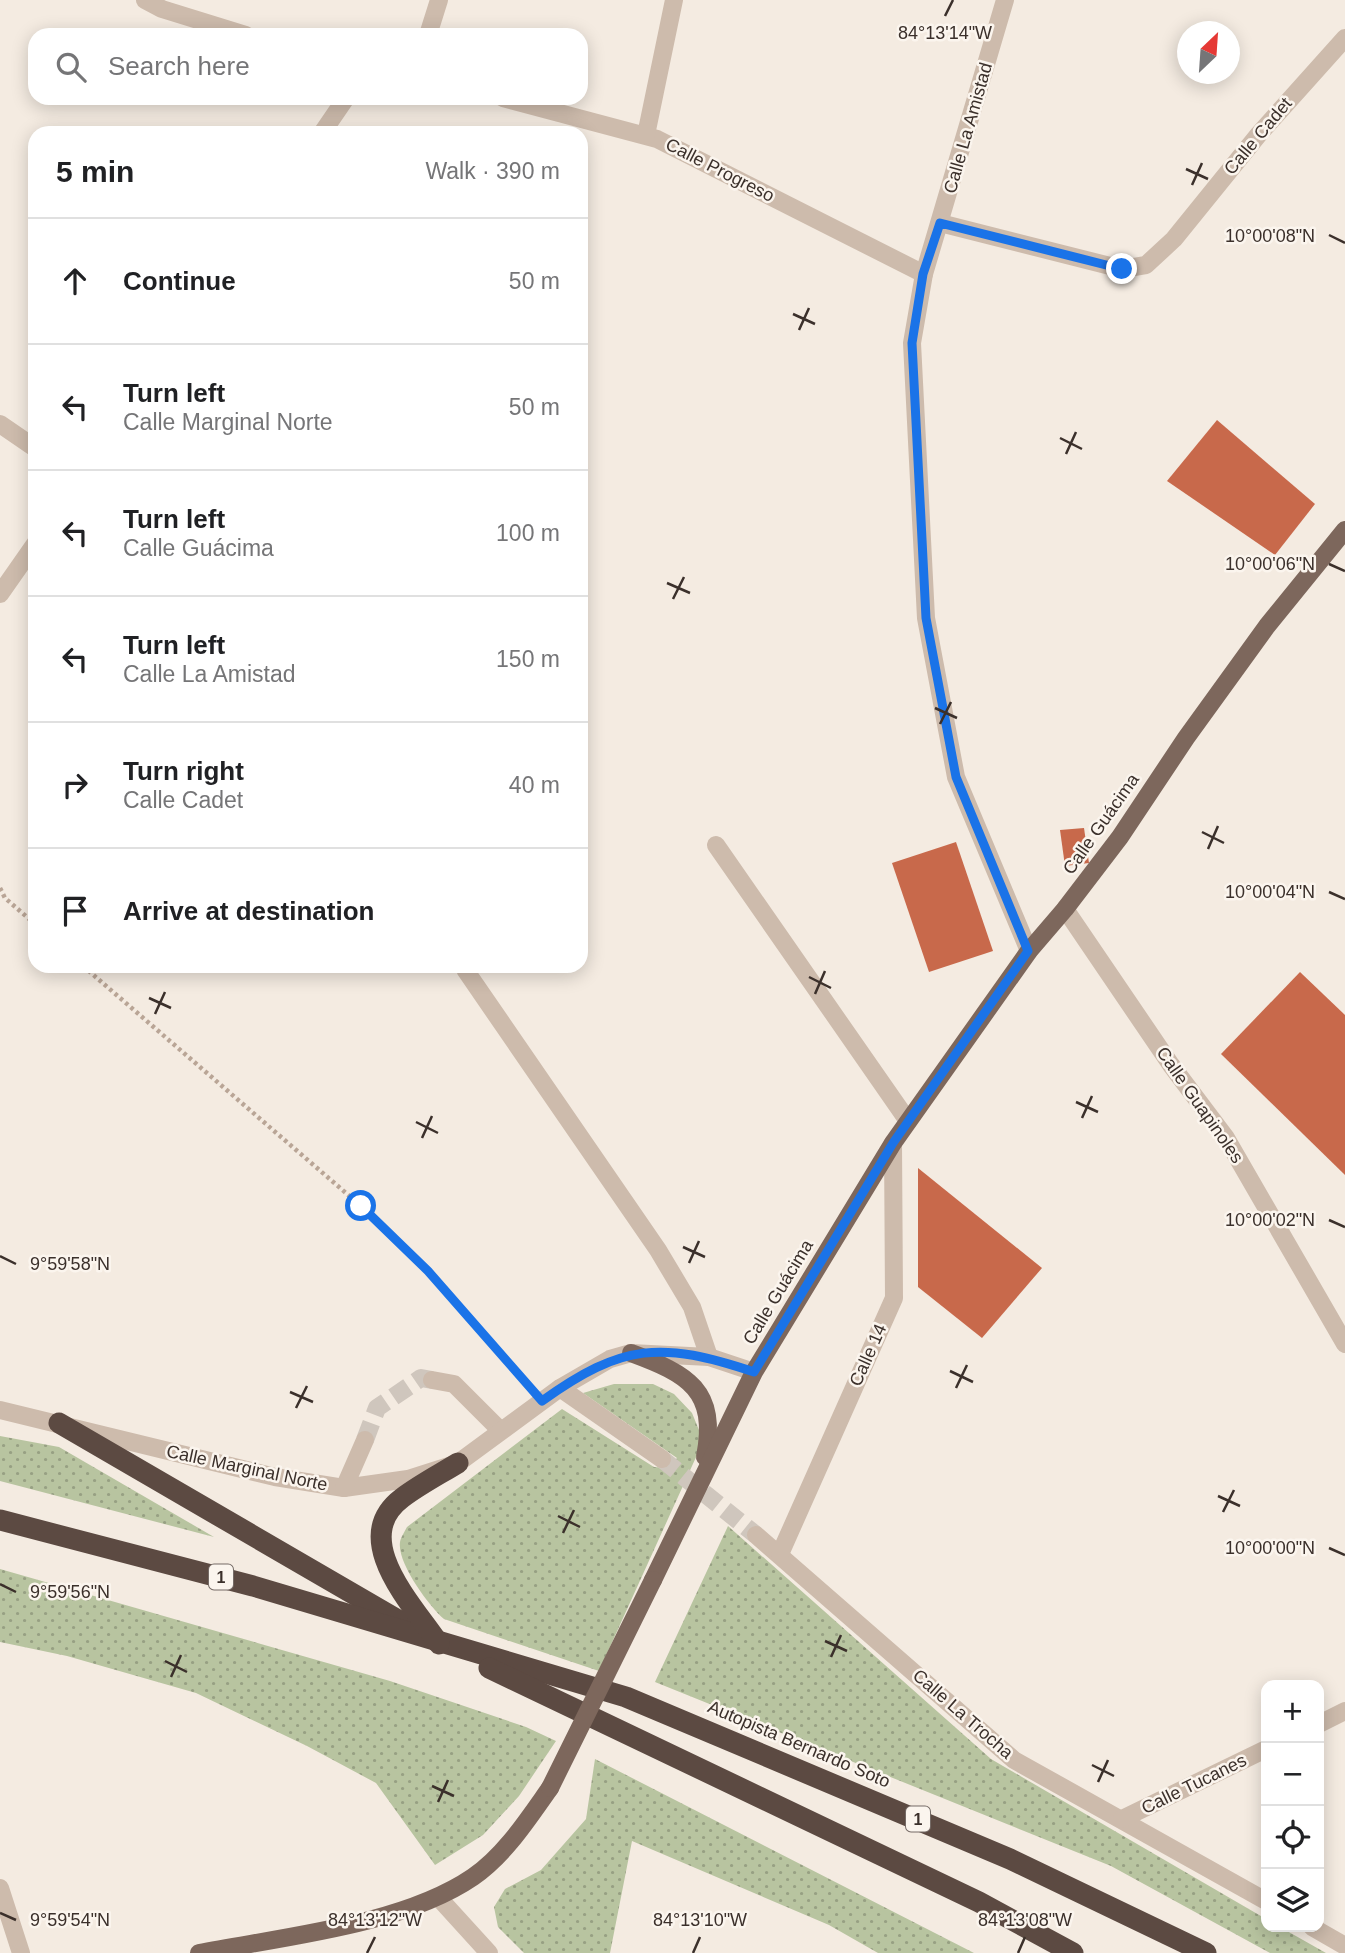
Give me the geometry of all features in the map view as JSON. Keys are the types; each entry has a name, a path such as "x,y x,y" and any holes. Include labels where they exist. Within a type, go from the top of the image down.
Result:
{"highway":[{"path":"58,1423 439,1644"},
{"path":"439,1644 387,1564 380,1546 381,1526 401,1498 458,1463"},
{"name":"Autopista Bernardo Soto","path":"0,1520 253,1586 439,1644 626,1697 1010,1859 1206,1953"},
{"name":"Autopista Bernardo Soto","path":"439,1644 979,1902 1073,1953"}],"main road":[{"name":"Calle Guácima","path":"199,1953 350,1924 438,1897 474,1877 504,1848 550,1788 754,1372 893,1143 1028,951 1065,909 1267,626 1345,530"},
{"path":"631,1353 685,1377 700,1392 708,1411 709,1437 701,1477"}],"street":[{"path":"145,0 162,9 223,28"},
{"path":"430,28 439,0"},
{"path":"646,135 674,0"},
{"name":"Calle La Amistad","path":"1005,0 923,274 912,343 926,618 956,777 1028,951"},
{"name":"Calle Cadet","path":"940,223 1122,269 1146,265 1174,239 1259,134 1345,38"},
{"path":"327,126 341,105"},
{"name":"Calle Progreso","path":"530,105 646,135 688,153 923,274"},
{"path":"0,424 28,443"},
{"path":"0,594 28,554"},
{"path":"716,845 908,1121"},
{"name":"Calle Guapinoles","path":"1065,909 1171,1065 1226,1139 1345,1343"},
{"path":"467,973 658,1250 692,1307 709,1357"},
{"name":"Calle 14","path":"780,1554 894,1298 893,1143"},
{"name":"Calle Marginal Norte","path":"0,1410 275,1477 344,1488 408,1479 458,1463 560,1388 610,1359 631,1353 709,1357 754,1372"},
{"path":"432,1380 454,1384 500,1430"},
{"path":"560,1388 662,1460"},
{"path":"344,1488 365,1440"},
{"name":"Calle La Trocha","path":"756,1535 1014,1760 1261,1898"},
{"path":"1324,1722 1345,1711"},
{"name":"Calle Tucanes","path":"1122,1819 1261,1751"},
{"path":"0,1888 21,1953"},
{"path":"438,1897 489,1953"},
{"path":"1321,1932 1345,1945"}],"path":[{"path":"0,888 5,898 28,918"},
{"path":"91,973 361,1206 428,1271 542,1401"}],"green space":[{"path":"614,1384 653,1384 674,1394 692,1413 701,1435 697,1455 599,1671 444,1619 423,1594 404,1561 400,1542 407,1527 562,1409 654,1467 669,1468 677,1458 583,1393"},
{"path":"0,1436 59,1447 214,1537 0,1481"},
{"path":"728,1526 991,1759 1261,1916 1261,1932 1289,1932 1326,1953 1270,1953 1111,1866 655,1682"},
{"path":"0,1569 390,1681 526,1727 556,1741 519,1796 483,1835 435,1865 376,1783 307,1746 196,1693 67,1656 0,1642"},
{"path":"595,1759 974,1953 878,1953 829,1925 632,1841 610,1953 524,1953 498,1927 494,1907 505,1889 541,1870 586,1819"}],"building":[{"path":"1217,420 1315,504 1275,555 1167,481"},
{"path":"1084,828 1089,863 1065,866 1060,830"},
{"path":"956,842 993,951 929,972 892,863"},
{"path":"1300,972 1345,1015 1345,1175 1221,1054"},
{"path":"918,1168 1042,1268 982,1338 918,1287"}],"tunnel":[{"path":"365,1440 377,1408 421,1378 432,1380"},
{"path":"662,1459 756,1535"}],"route":[{"path":"361,1206 428,1271 542,1401 610,1359 631,1353 709,1357 754,1372 893,1143 1028,951 956,777 926,618 912,343 923,274 940,223 1122,269"}]}
